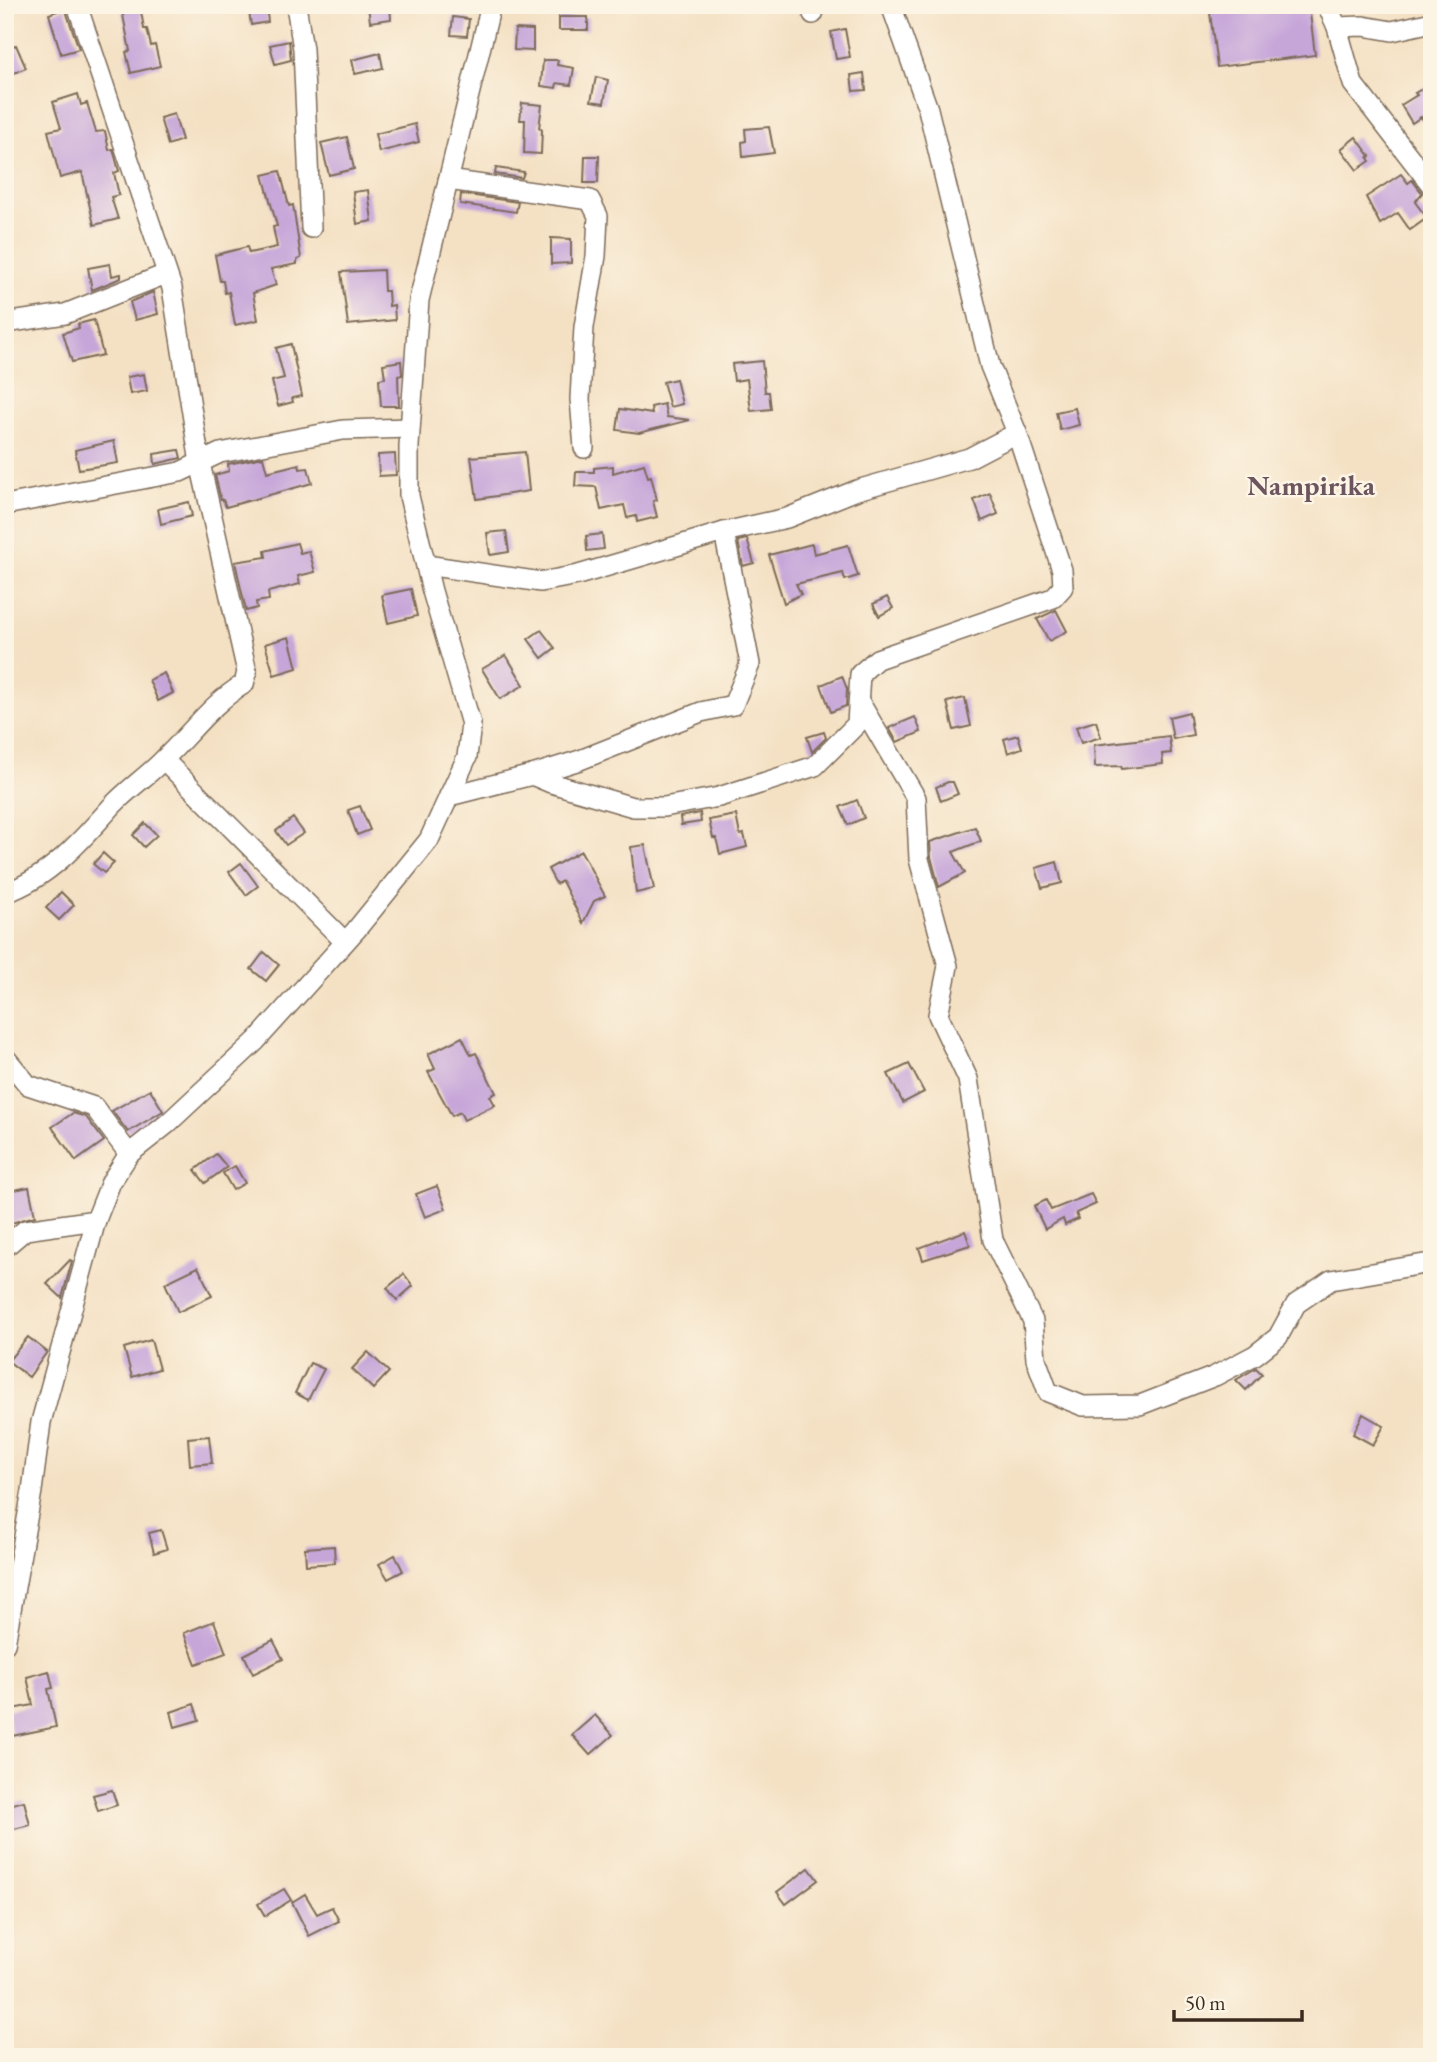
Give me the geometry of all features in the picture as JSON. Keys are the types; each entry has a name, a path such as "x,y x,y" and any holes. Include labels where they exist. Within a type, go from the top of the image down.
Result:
{"street":[{"path":"5,893 24,887 84,839 115,802 164,760 227,694 244,684 247,672 200,463 172,288 77,5"},
{"path":"296,5 303,49 311,228"},
{"path":"5,1644 32,1491 41,1422 96,1220 111,1182 129,1154 167,1124 256,1041 345,942 429,840 467,757 471,724 409,496 410,428 419,300 491,5"},
{"path":"532,775 633,807 664,807 719,797 815,766 857,724 860,674 877,659 1053,598 1063,587 1062,570 1017,433 990,366 928,109 891,5"},
{"path":"1327,5 1337,27 1353,84 1432,186"},
{"path":"1337,27 1363,26 1392,31 1432,22"},
{"path":"449,180 590,200 598,216 596,256 584,327 580,399 584,448"},
{"path":"5,323 65,314 166,274"},
{"path":"5,505 180,472 220,453 344,430 410,428"},
{"path":"426,565 541,582 578,575 724,532 787,518 857,490 970,458 1017,433"},
{"path":"449,796 580,760 701,712 733,705 750,664 724,532"},
{"path":"858,700 916,799 919,859 948,966 938,1015 968,1079 993,1240 1033,1321 1036,1359 1048,1392 1083,1406 1140,1405 1214,1377 1255,1355 1278,1337 1296,1304 1331,1280 1424,1264 1432,1265"},
{"path":"164,760 345,942"},
{"path":"5,1057 28,1085 94,1107 129,1154"},
{"path":"5,1247 25,1230 96,1220"}],"building":[{"path":"121,5 137,5 138,11 141,11 144,29 147,29 151,46 155,45 160,66 131,73 126,52 130,51"},
{"path":"248,5 266,5 268,22 251,25"},
{"path":"368,5 390,5 391,19 370,22"},
{"path":"1209,5 1309,5 1315,55 1217,67"},
{"path":"65,8 79,49 61,54 49,14"},
{"path":"453,17 469,19 467,36 451,35"},
{"path":"559,17 588,17 588,30 559,30"},
{"path":"515,29 533,30 533,51 514,50"},
{"path":"845,29 850,57 836,59 831,32"},
{"path":"289,41 291,60 275,64 270,45"},
{"path":"16,45 26,68 12,74 5,58 5,49"},
{"path":"380,53 383,68 355,74 352,60"},
{"path":"543,60 558,60 557,65 574,68 571,85 557,83 556,88 541,86"},
{"path":"864,73 866,90 853,91 851,75"},
{"path":"596,77 608,80 604,103 591,101"},
{"path":"1432,83 1432,133 1421,117 1412,123 1401,105"},
{"path":"78,94 81,105 87,103 96,132 105,131 109,150 113,149 119,171 114,173 119,195 111,197 118,219 94,225 82,172 60,178 48,131 61,128 53,102"},
{"path":"522,103 542,105 539,128 542,129 541,154 524,153 525,120 520,120"},
{"path":"174,114 182,140 168,145 160,118"},
{"path":"415,124 419,142 379,152 375,134"},
{"path":"769,127 774,153 743,157 745,129"},
{"path":"347,137 354,169 329,175 321,143"},
{"path":"1356,137 1370,156 1370,161 1357,170 1341,149"},
{"path":"585,156 599,156 598,183 584,183"},
{"path":"496,168 524,172 522,178 495,174"},
{"path":"280,171 289,206 293,205 301,258 297,260 297,264 271,269 276,285 253,293 258,320 235,325 229,292 225,293 223,281 220,281 215,255 247,247 249,253 277,247 273,227 277,226 263,175"},
{"path":"1401,174 1408,183 1412,180 1422,193 1415,202 1427,218 1410,230 1398,213 1380,224 1366,197"},
{"path":"368,190 372,221 357,224 353,192"},
{"path":"461,194 518,202 516,212 460,204"},
{"path":"551,238 571,239 571,263 551,264"},
{"path":"110,264 112,276 121,274 121,278 92,290 88,268"},
{"path":"383,270 384,291 388,291 389,306 394,305 395,320 348,325 341,272"},
{"path":"153,292 158,314 135,320 130,302"},
{"path":"94,320 103,355 72,362 63,333 79,328 78,324"},
{"path":"291,344 302,396 278,406 272,381 284,378 276,348"},
{"path":"401,361 402,375 398,376 399,406 381,406 379,379 385,378 383,364"},
{"path":"762,361 765,392 769,392 771,409 751,411 747,379 734,381 732,364"},
{"path":"144,374 147,391 130,394 127,377"},
{"path":"676,379 682,404 670,407 663,382"},
{"path":"664,404 667,417 690,420 639,433 617,430 620,409 652,414 651,407"},
{"path":"1075,408 1079,425 1060,430 1056,412"},
{"path":"114,441 118,463 79,469 75,450"},
{"path":"179,450 181,458 155,464 154,454"},
{"path":"525,452 529,491 477,499 471,457"},
{"path":"395,454 396,475 379,476 378,455"},
{"path":"263,457 267,472 299,464 300,469 308,468 312,483 226,507 221,500 215,475 229,471 228,464"},
{"path":"644,464 648,477 651,476 657,500 653,501 657,517 637,522 636,516 627,518 624,505 601,510 596,487 575,486 576,472 594,472 594,468 613,466 613,473"},
{"path":"990,493 998,514 982,521 974,500"},
{"path":"189,502 192,516 161,524 158,509"},
{"path":"506,531 509,552 490,555 487,533"},
{"path":"602,534 604,549 587,551 586,536"},
{"path":"747,539 754,563 743,566 738,541"},
{"path":"297,543 300,553 309,551 315,572 298,576 300,584 268,592 269,600 256,602 257,608 246,611 235,562 266,557 265,551"},
{"path":"812,544 814,554 848,545 858,576 845,580 843,573 796,584 801,594 784,603 769,555"},
{"path":"411,589 417,616 388,623 382,595"},
{"path":"887,597 893,608 879,616 873,604"},
{"path":"1056,610 1067,631 1049,641 1037,619"},
{"path":"541,630 555,648 542,658 528,639"},
{"path":"289,637 297,668 274,675 265,644"},
{"path":"506,655 524,685 500,699 482,669"},
{"path":"164,673 173,693 158,701 149,680"},
{"path":"842,676 847,689 846,706 831,712 821,685"},
{"path":"965,698 971,726 954,730 947,702"},
{"path":"1189,712 1193,735 1173,739 1169,717"},
{"path":"915,717 921,732 897,742 889,728"},
{"path":"1096,721 1101,737 1081,743 1076,727"},
{"path":"824,732 826,738 812,752 807,737"},
{"path":"1018,735 1022,748 1008,753 1004,739"},
{"path":"1169,736 1171,753 1162,754 1163,764 1122,769 1121,766 1095,767 1094,745"},
{"path":"953,782 958,794 941,801 936,787"},
{"path":"857,800 864,818 848,825 840,807"},
{"path":"360,806 370,830 357,835 348,810"},
{"path":"700,813 701,822 681,825 680,817"},
{"path":"736,815 740,835 744,834 747,847 720,854 709,820"},
{"path":"293,818 304,833 286,845 276,831"},
{"path":"145,823 157,835 144,847 133,835"},
{"path":"975,827 981,841 953,852 965,873 939,887 930,842"},
{"path":"645,845 654,889 636,893 631,847"},
{"path":"581,851 605,896 594,901 583,923 562,881 556,884 548,869"},
{"path":"103,853 114,863 104,873 93,864"},
{"path":"1057,862 1062,883 1042,888 1036,868"},
{"path":"241,863 258,886 246,895 229,872"},
{"path":"61,892 74,905 59,920 46,908"},
{"path":"264,952 279,965 266,981 251,969"},
{"path":"462,1037 471,1055 476,1053 496,1093 490,1096 495,1105 464,1120 460,1112 452,1116 428,1072 435,1069 428,1054"},
{"path":"909,1064 924,1092 903,1103 888,1074"},
{"path":"150,1089 163,1111 128,1132 112,1111"},
{"path":"73,1113 86,1117 104,1141 76,1161 52,1127"},
{"path":"216,1154 227,1167 205,1183 195,1170"},
{"path":"235,1166 245,1183 233,1190 223,1173"},
{"path":"437,1186 446,1209 425,1217 416,1194"},
{"path":"29,1187 35,1216 8,1224 5,1192"},
{"path":"1091,1194 1096,1204 1076,1213 1078,1219 1065,1225 1063,1219 1045,1229 1034,1206 1046,1200 1051,1210"},
{"path":"965,1231 970,1245 923,1260 919,1248"},
{"path":"72,1261 62,1298 47,1284"},
{"path":"198,1267 212,1296 178,1312 165,1283"},
{"path":"404,1274 413,1286 397,1300 387,1288"},
{"path":"28,1337 47,1352 29,1377 8,1361"},
{"path":"151,1340 159,1369 132,1377 124,1348"},
{"path":"368,1352 389,1372 373,1389 352,1369"},
{"path":"310,1363 324,1369 308,1400 295,1393"},
{"path":"1256,1368 1262,1374 1246,1390 1236,1380"},
{"path":"1363,1414 1384,1426 1373,1445 1353,1434"},
{"path":"209,1436 212,1463 190,1465 188,1438"},
{"path":"161,1530 167,1549 154,1553 149,1533"},
{"path":"334,1546 335,1563 306,1565 305,1548"},
{"path":"395,1555 403,1571 388,1579 379,1564"},
{"path":"214,1621 226,1653 196,1664 184,1633"},
{"path":"273,1640 283,1659 253,1674 244,1655"},
{"path":"49,1671 53,1688 48,1689 56,1727 12,1736 7,1710 33,1705 27,1677"},
{"path":"194,1704 199,1720 175,1727 171,1712"},
{"path":"595,1715 613,1735 590,1755 572,1735"},
{"path":"112,1790 117,1805 98,1811 93,1795"},
{"path":"24,1801 30,1825 10,1830 5,1806"},
{"path":"809,1868 818,1880 786,1904 777,1892"},
{"path":"284,1889 291,1900 265,1916 258,1904"},
{"path":"305,1894 317,1914 332,1907 339,1921 309,1936 292,1902"}],"district":[{"name":"Nampirika","path":"1311,485"}]}
